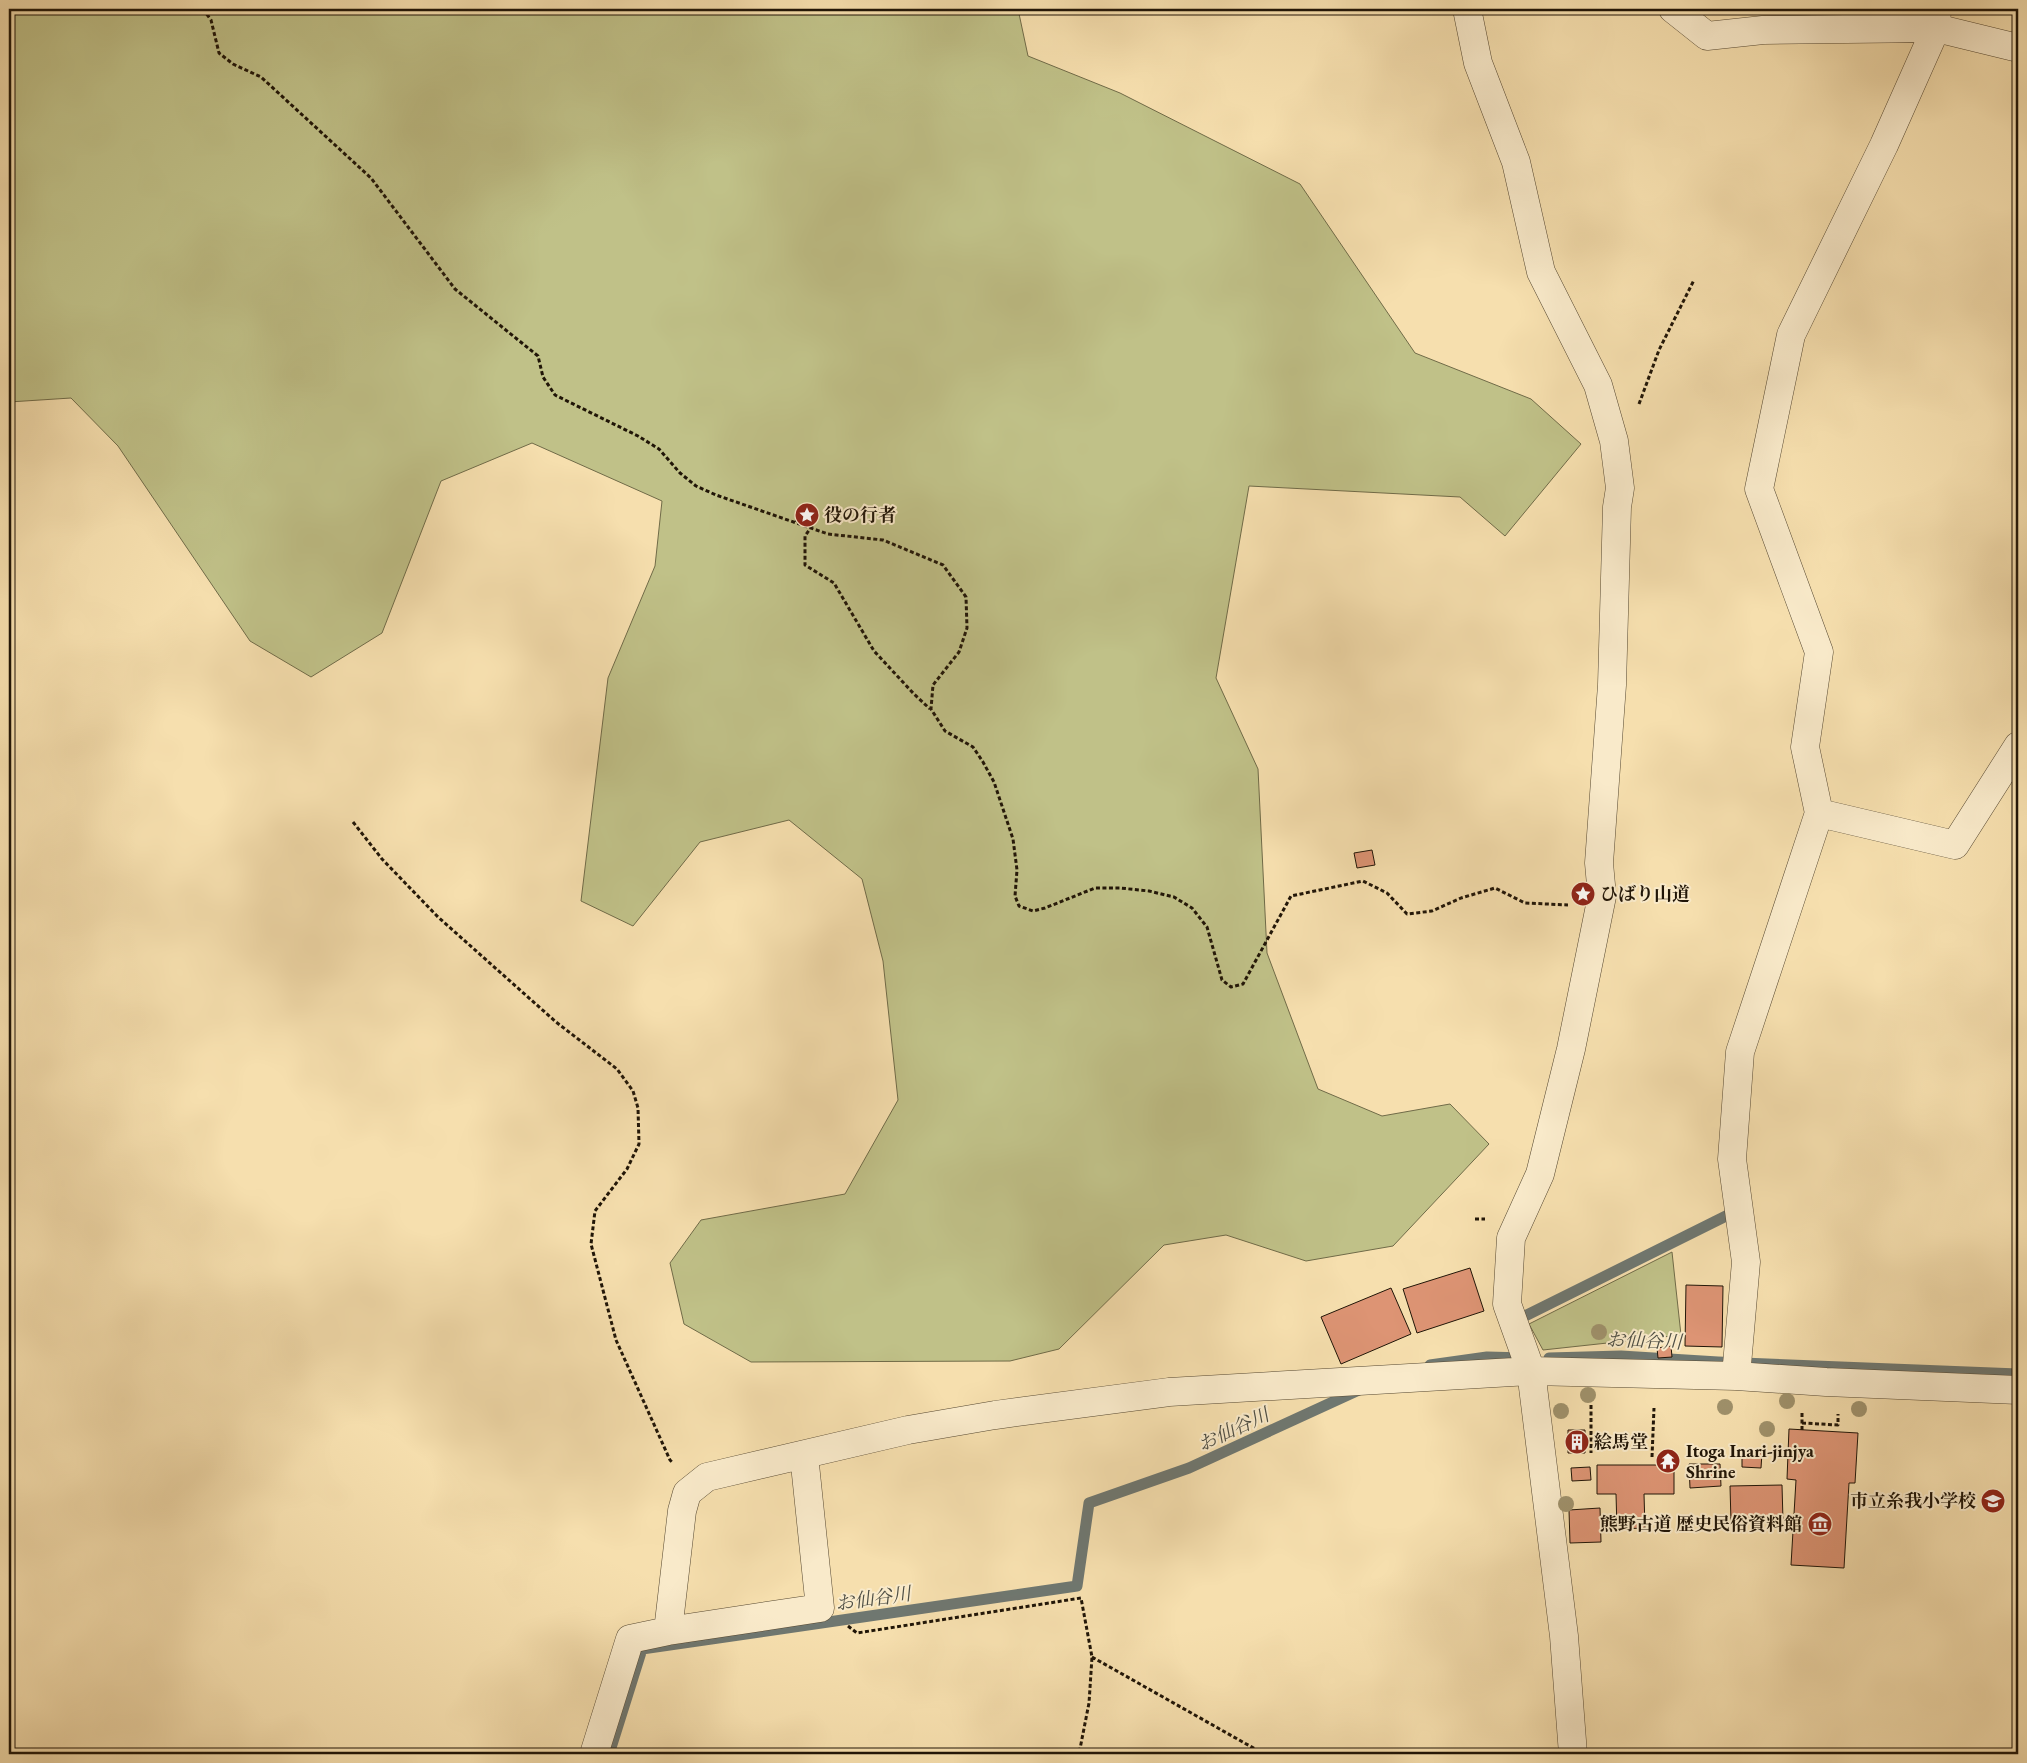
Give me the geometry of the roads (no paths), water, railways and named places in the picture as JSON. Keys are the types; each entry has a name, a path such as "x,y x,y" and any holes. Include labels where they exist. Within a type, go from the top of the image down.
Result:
{"street":[{"path":"1467,9 1478,62 1516,162 1541,272 1598,385 1614,441 1620,488 1617,507 1612,685 1599,863 1602,896 1571,1049 1540,1174 1511,1238 1506,1304 1531,1371 1564,1636 1573,1754"},
{"path":"1673,9 1707,36 1764,30 1937,18 2018,48"},
{"path":"1736,1376 1746,1262 1732,1159 1740,1052 1819,813 1805,747 1819,652 1759,488 1791,335 1884,145 1937,18"},
{"path":"1819,813 1955,845 2018,746"},
{"path":"668,1631 682,1511 687,1493 707,1477 908,1430 986,1416 1169,1392 1531,1371 1736,1376 2018,1390"},
{"path":"594,1754 630,1638 820,1608 804,1455"}],"waterway":[{"path":"1525,1316 1728,1215"},
{"name":"お仙谷川","path":"1549,1358 1621,1356 1718,1362 2018,1374"},
{"name":"お仙谷川","path":"1430,1365 1487,1357 1526,1358"},
{"name":"お仙谷川","path":"609,1754 642,1649 1077,1586 1089,1503 1189,1468 1361,1389"}],"place":[{"name":"役の行者","path":"807,515"},
{"name":"ひばり山道","path":"1583,894"},
{"name":"絵馬堂","path":"1577,1442"},
{"name":"Itoga Inari-jinjya Shrine","path":"1668,1461"},
{"name":"市立糸我小学校","path":"1993,1501"},
{"name":"熊野古道 歴史民俗資料館","path":"1820,1524"}]}
